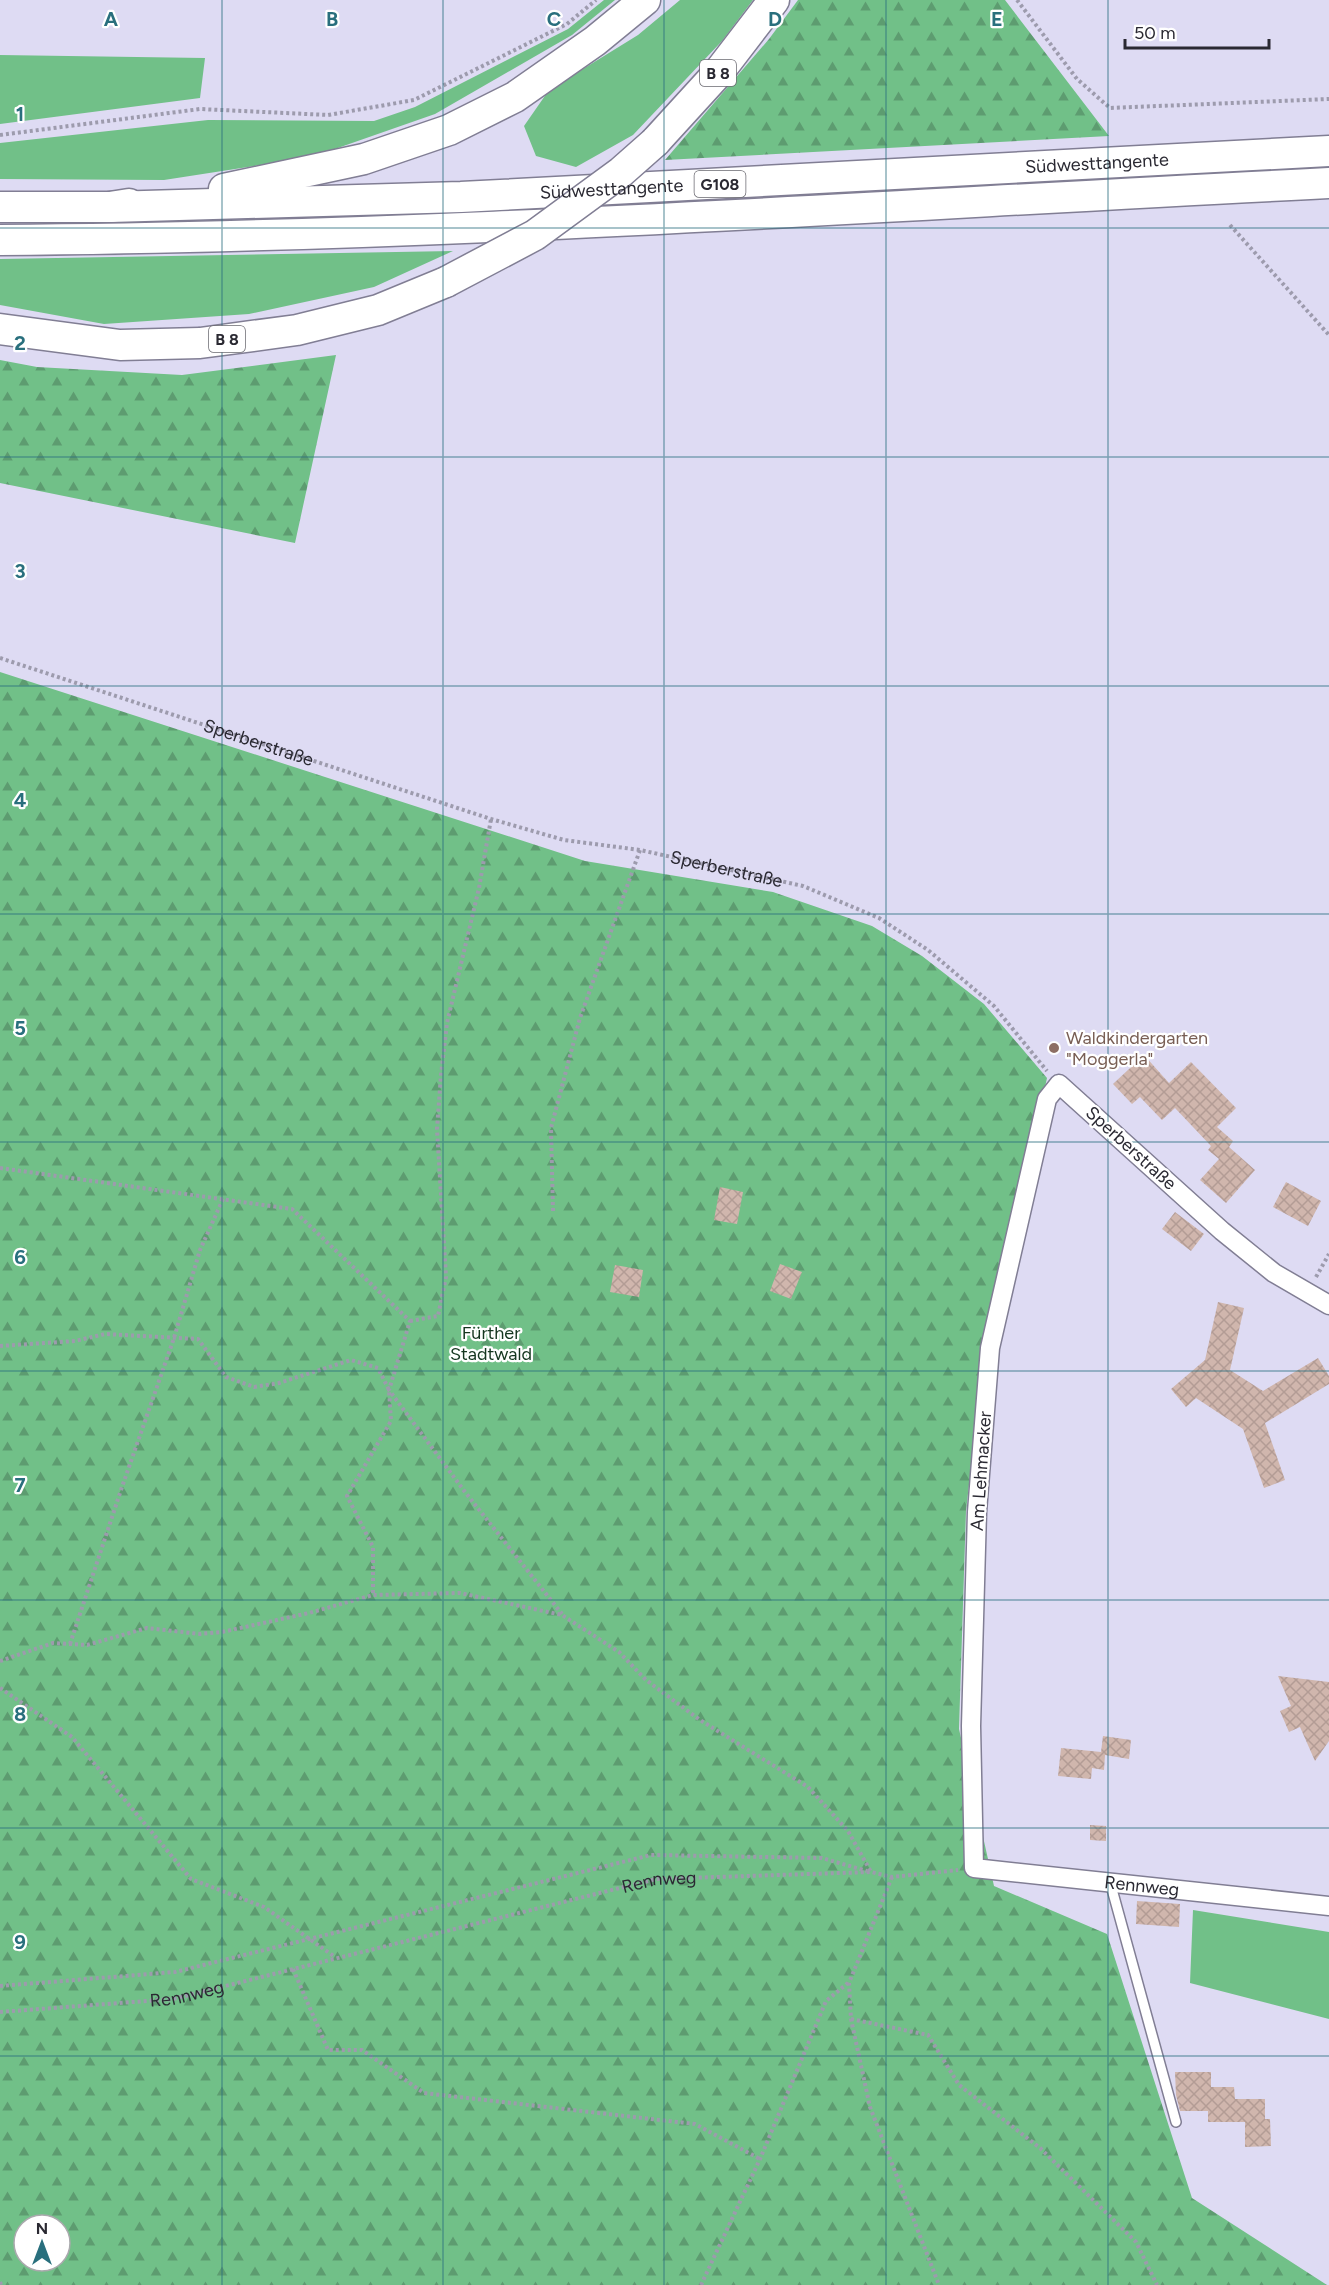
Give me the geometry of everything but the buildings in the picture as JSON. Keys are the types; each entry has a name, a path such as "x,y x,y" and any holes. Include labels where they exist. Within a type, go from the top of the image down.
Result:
{"highway":[{"path":"0,207 110,207 230,188 364,159 449,130 515,97 595,41 645,0"},
{"name":"B 8","path":"0,329 120,345 200,343 297,330 366,313 446,282 535,235 621,172 655,142 718,73 774,0"},
{"name":"Südwesttangente","path":"110,207 461,197 1329,151"},
{"name":"Südwesttangente","path":"0,240 166,239 501,227 1329,183"}],"street":[{"name":"Sperberstraße","path":"1059,1084 1222,1231 1274,1273 1329,1305"},
{"name":"Am Lehmacker","path":"974,1869 971,1726 977,1512 990,1348 1047,1099 1059,1084"},
{"name":"Rennweg","path":"974,1869 1329,1906"}],"lane":[{"path":"1110,1882 1176,2122"}],"path":[{"path":"0,135 201,109 328,115 414,100 567,24 596,0"},
{"path":"1017,0 1077,79 1110,108 1329,99"},
{"path":"1230,225 1329,335"},
{"name":"Sperberstraße","path":"0,658 491,819 564,840 640,850 804,886 879,918 928,950 994,1006 1059,1084"},
{"path":"410,1321 438,1316 446,1277 437,1129 441,1075 447,1023 479,888 491,819"},
{"path":"553,1211 551,1128 580,1018 640,850"},
{"path":"0,1168 292,1209 410,1321"},
{"path":"70,1644 174,1338 200,1250 224,1199"},
{"path":"1307,1292 1329,1254"},
{"path":"373,1595 373,1547 347,1496 392,1420 389,1390 410,1321"},
{"path":"0,1346 75,1341 105,1334 198,1340 226,1377 254,1387 279,1383 351,1360 378,1368 389,1390 465,1492 562,1615 619,1652 646,1680 700,1720 808,1787 848,1831 871,1872"},
{"path":"0,1661 53,1643 87,1645 147,1628 200,1634 222,1632 309,1613 373,1595 460,1593 562,1615"},
{"path":"0,1688 72,1737 191,1879 264,1907 336,1958"},
{"path":"0,1986 175,1972 651,1855 822,1858 871,1872"},
{"name":"Rennweg","path":"0,2012 173,1999 656,1879 871,1872 892,1877 974,1869"},
{"path":"892,1877 849,1983 851,2019 870,2107 939,2285"},
{"path":"293,1969 328,2050 362,2050 424,2093 695,2124 760,2159"},
{"path":"701,2285 760,2159 826,2001 849,1983"},
{"path":"851,2019 928,2035 959,2085 1040,2148 1136,2242 1156,2285"}],"green space":[{"path":"604,0 615,0 572,35 435,114 312,157 164,180 0,179 0,143 208,120 374,121 415,107 568,29"},
{"path":"680,0 753,0 722,41 633,135 576,167 536,156 524,126 549,90 638,35"},
{"path":"798,0 1005,0 1109,136 665,160 769,39"},
{"path":"0,55 205,58 200,98 0,124"},
{"path":"453,251 374,287 249,314 104,324 0,305 0,259"},
{"path":"336,355 295,543 0,483 0,360 37,367 182,375"},
{"name":"Fürther Stadtwald","path":"0,672 585,861 773,892 872,926 922,956 984,1004 1047,1078 981,1379 966,1511 959,1729 994,1886 1107,1934 1192,2198 1327,2285 0,2285"},
{"path":"1193,1910 1329,1932 1329,2019 1190,1983"}],"place":[{"name":"Waldkindergarten \"Moggerla\"","path":"1054,1048"}]}
